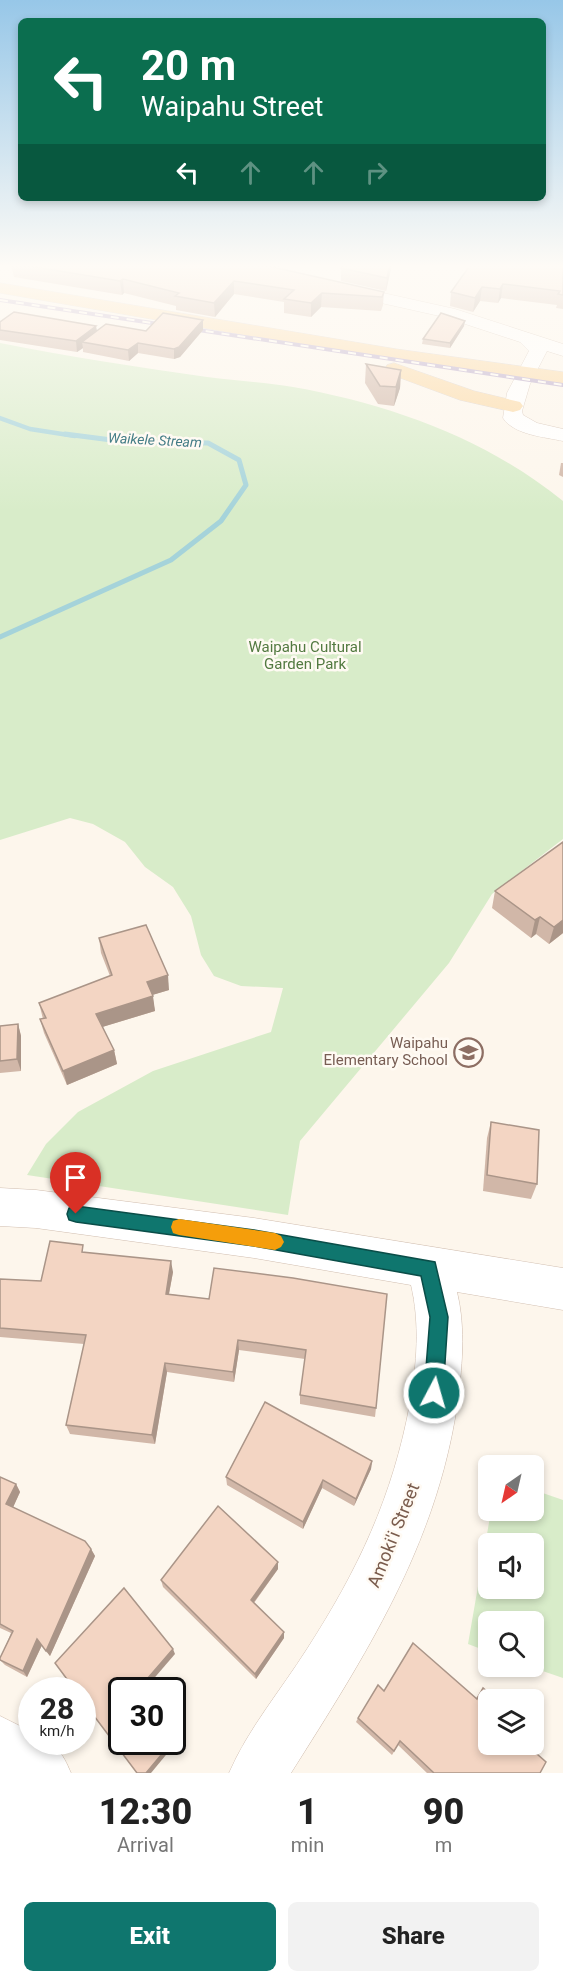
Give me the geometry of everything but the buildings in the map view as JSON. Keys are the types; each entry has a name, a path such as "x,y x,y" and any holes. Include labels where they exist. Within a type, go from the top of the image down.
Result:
{"main road":[{"path":"254,347 394,369 444,389 480,400 563,378"},
{"path":"319,347 519,389 563,394"}],"street":[{"path":"537,347 538,351 519,389 513,418 519,422 563,435"},
{"path":"0,1207 36,1209 219,1233 563,1289"},
{"name":"Amoki'i Street","path":"258,1773 366,1602 395,1539 413,1490 428,1431 436,1374 439,1317 429,1268"},
{"path":"0,1744 42,1773"}],"green space":[{"name":"Waipahu Cultural Garden Park","path":"0,347 21,347 207,377 293,387 365,403 436,427 470,442 534,479 563,501 563,839 492,894 449,963 300,1141 288,1215 27,1175 46,1144 78,1112 153,1071 271,1032 283,988 241,986 214,976 201,955 191,916 173,887 145,867 125,842 93,824 70,818 0,840"},
{"path":"544,1493 563,1500 563,1678 544,1671 544,1611 478,1611 478,1648 468,1644 478,1586 478,1599 544,1599 544,1533 487,1533 489,1521 544,1521"}],"waterway":[{"name":"Waikele Stream","path":"0,418 30,429 75,436"},
{"name":"Waikele Stream","path":"0,637 171,560 221,521 246,485 239,460 208,443 127,442 65,434"}],"railway":[{"path":"310,347 563,385"}],"slow traffic":[{"path":"179,1227 275,1242"}],"place":[{"name":"Waipahu Elementary School","path":"469,1052"}],"route":[{"path":"76,1214 254,1238 429,1268 439,1317 434,1393"}]}
